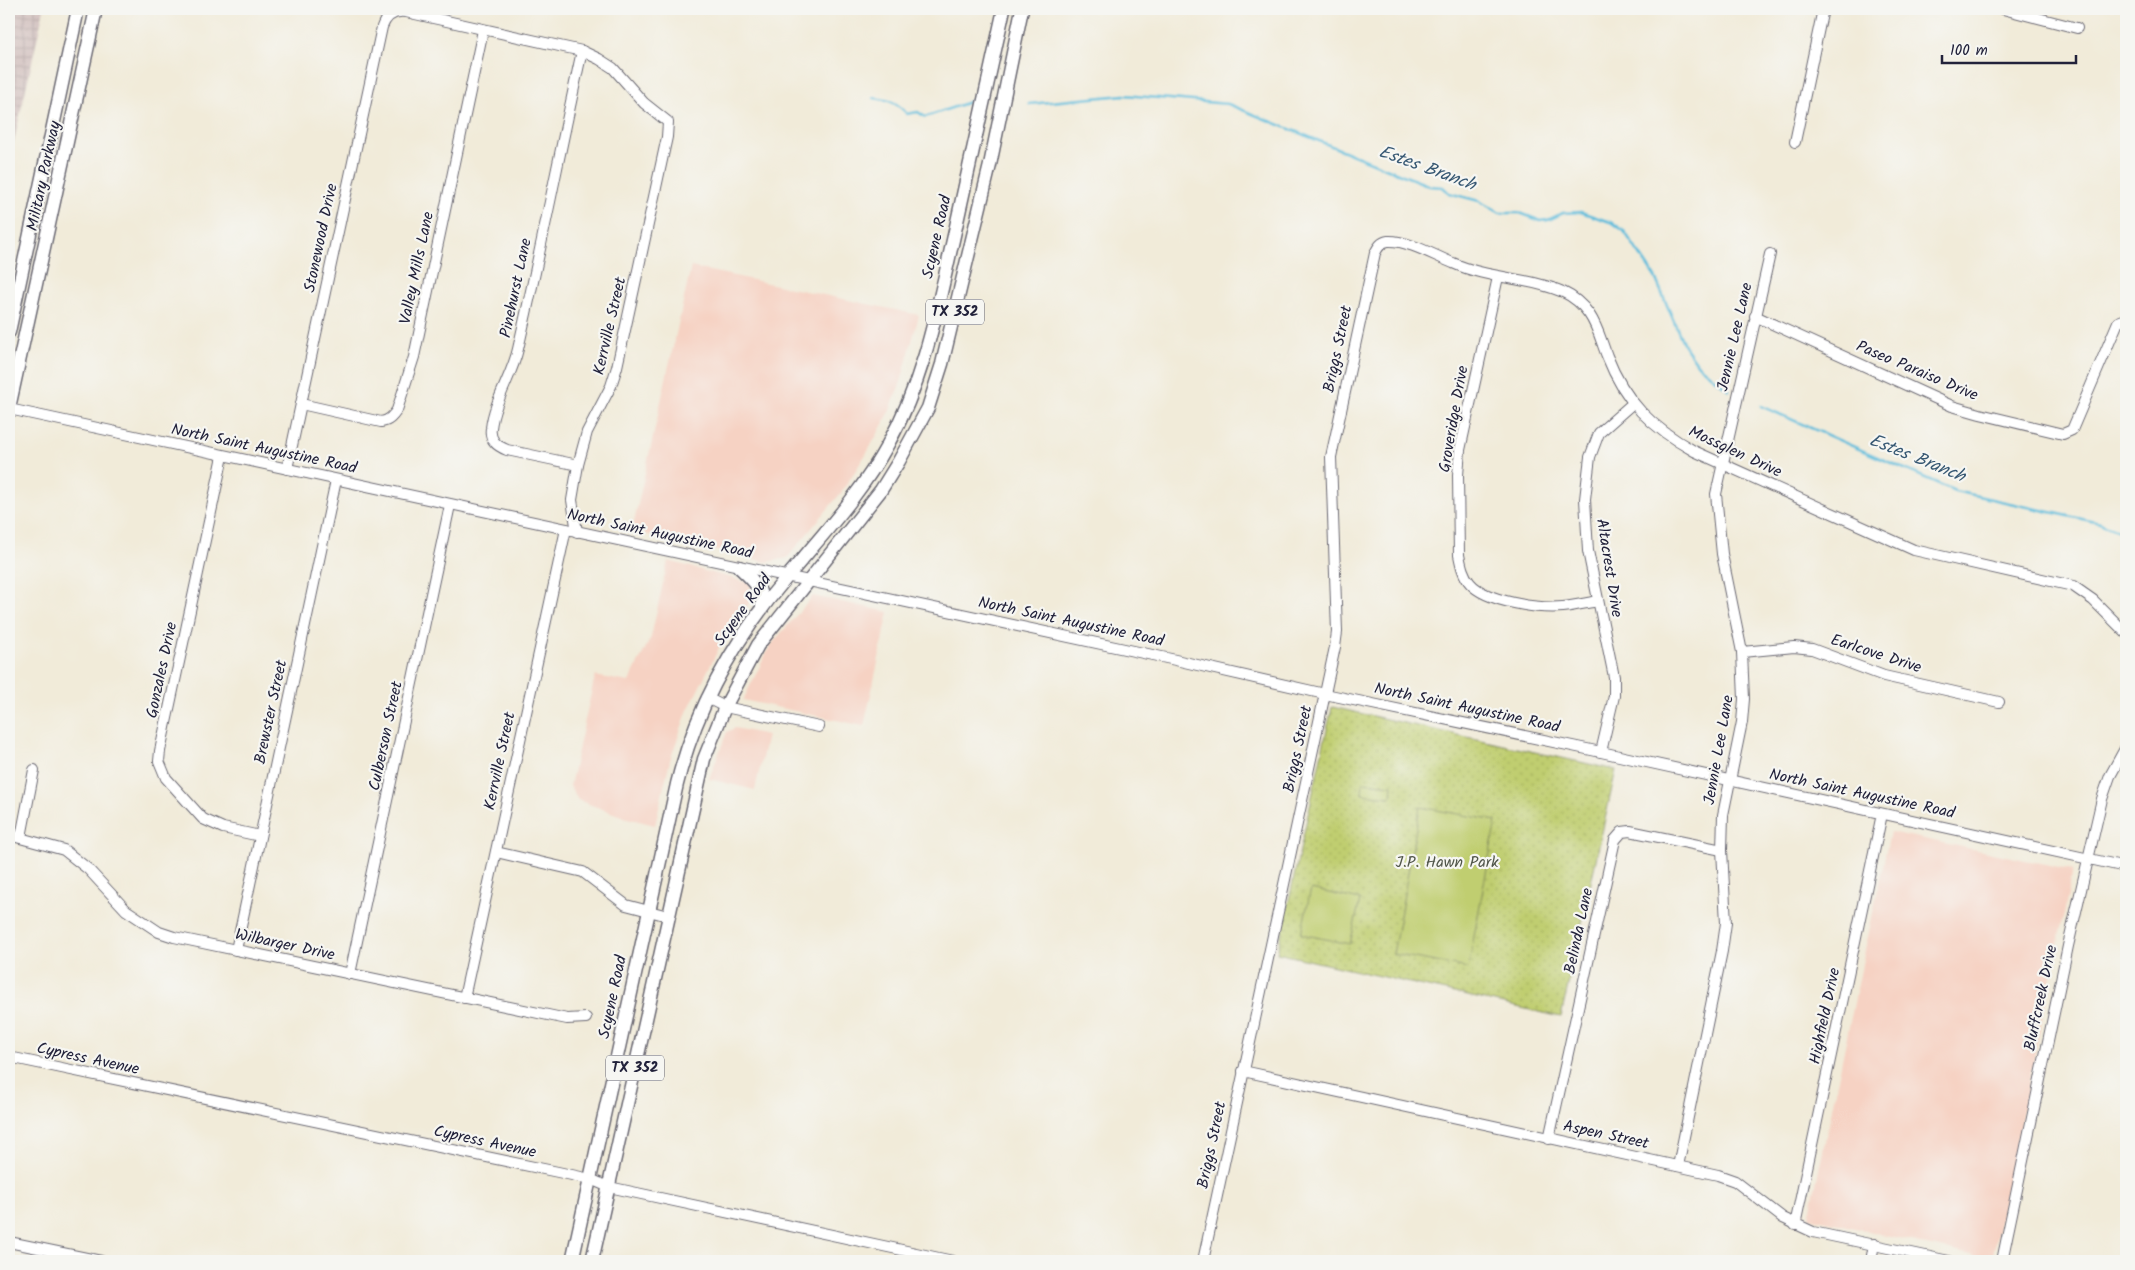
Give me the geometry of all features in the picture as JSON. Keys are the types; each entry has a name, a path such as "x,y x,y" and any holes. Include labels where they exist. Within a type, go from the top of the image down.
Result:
{"main road":[{"name":"Military Parkway","path":"9,332 78,9"},
{"name":"Military Parkway","path":"9,409 96,9"},
{"name":"Scyene Road","path":"572,1261 680,770 707,698 735,646 787,577 832,526 873,470 894,433 919,377 932,330 1004,9"},
{"name":"Scyene Road","path":"592,1261 704,759 725,707 762,639 859,520 881,490 920,426 928,408 942,364 990,165 1022,9"},
{"path":"62,85 84,68"},
{"path":"19,285 36,289"},
{"path":"739,567 756,584 763,599 762,608"}],"street":[{"path":"1795,142 1823,9"},
{"path":"2003,9 2078,28"},
{"name":"Stonewood Drive","path":"287,470 384,21 390,15 400,11 484,30"},
{"path":"484,30 582,51"},
{"name":"Valley Mills Lane","path":"301,404 380,422 394,416 398,410 414,357 484,30"},
{"name":"Kerrville Street","path":"464,998 496,852 572,531 572,500 578,465 587,432 611,386 617,367 667,137 668,122 644,103 614,68 582,51"},
{"name":"Pinehurst Lane","path":"578,465 507,450 497,446 492,439 490,430 493,416 518,350 582,51"},
{"name":"Mossglen Drive","path":"1384,242 1392,241 1420,248 1454,264 1498,277 1546,286 1564,293 1583,306 1598,330 1618,380 1633,403 1659,430 1694,451 1914,550 2073,586 2093,600 2126,633"},
{"name":"Briggs Street","path":"1203,1261 1337,632 1331,457 1375,253 1378,246 1384,242"},
{"name":"Jennie Lee Lane","path":"1678,1166 1725,932 1726,895 1722,850 1723,815 1744,699 1742,652 1722,554 1716,512 1716,494 1770,254"},
{"name":"Groveridge Drive","path":"1498,277 1460,450 1458,475 1461,566 1470,584 1496,598 1540,607 1564,607 1598,601"},
{"name":"Paseo Paraiso Drive","path":"1755,316 1952,406 2063,434 2072,430 2118,322 2126,319"},
{"name":"Altacrest Drive","path":"1601,752 1614,696 1614,677 1586,535 1585,499 1590,458 1599,432 1633,403"},
{"name":"North Saint Augustine Road","path":"9,409 2126,867"},
{"name":"Gonzales Drive","path":"223,456 159,761 166,778 203,819 223,828 260,836"},
{"name":"Brewster Street","path":"236,950 336,480"},
{"name":"Culberson Street","path":"350,974 450,505"},
{"name":"Earlcove Drive","path":"1742,652 1794,647 1812,649 1884,676 1999,702"},
{"path":"707,698 725,707 819,727"},
{"name":"Bluffcreek Drive","path":"2002,1261 2068,946 2102,799 2110,776 2126,747"},
{"path":"21,837 34,770"},
{"name":"Highfield Drive","path":"1795,1225 1882,814"},
{"name":"Belinda Lane","path":"1549,1139 1615,840 1622,832 1630,831 1722,850"},
{"name":"Wilbarger Drive","path":"9,835 64,850 77,858 126,910 159,932 174,938 568,1019 586,1018"},
{"path":"496,852 583,872 621,902 632,908 668,916"},
{"name":"Cypress Avenue","path":"9,1057 590,1179 609,1187 953,1261"},
{"name":"Aspen Street","path":"1242,1072 1718,1175 1735,1182 1769,1209 1795,1225 1813,1232 1949,1261"},
{"path":"9,1242 101,1261"},
{"path":"1871,1261 1874,1244"}],"shaded area":[{"path":"9,9 44,9 9,163"},
{"path":"691,267 919,315 901,382 888,415 841,493 787,558 766,562 632,531"},
{"path":"668,561 750,583 752,599 725,636 687,712 670,760 655,825 627,818 578,800 570,786 595,676 629,682 651,637"},
{"path":"813,596 889,612 864,726 743,700 770,646"},
{"path":"735,728 767,735 755,790 709,779 727,732"},
{"path":"1890,832 2073,870 1992,1260 1809,1217"}],"green space":[{"name":"J.P. Hawn Park","path":"1332,707 1616,770 1561,1017 1277,953"},
{"path":"1363,782 1392,785 1391,797 1362,794"},
{"path":"1420,807 1496,821 1468,968 1393,954"},
{"path":"1311,889 1360,900 1350,944 1301,934"}],"waterway":[{"name":"Estes Branch","path":"1029,104 1124,95 1228,104 1430,186 1443,187 1449,193 1479,201 1500,213 1520,213 1541,221 1563,213 1581,212 1613,223 1624,231 1655,277 1684,345 1698,365 1729,390"},
{"name":"Estes Branch","path":"874,98 892,102 907,114 918,112 925,117 978,99"},
{"name":"Estes Branch","path":"1761,406 1955,491 2100,523 2126,534"}]}
